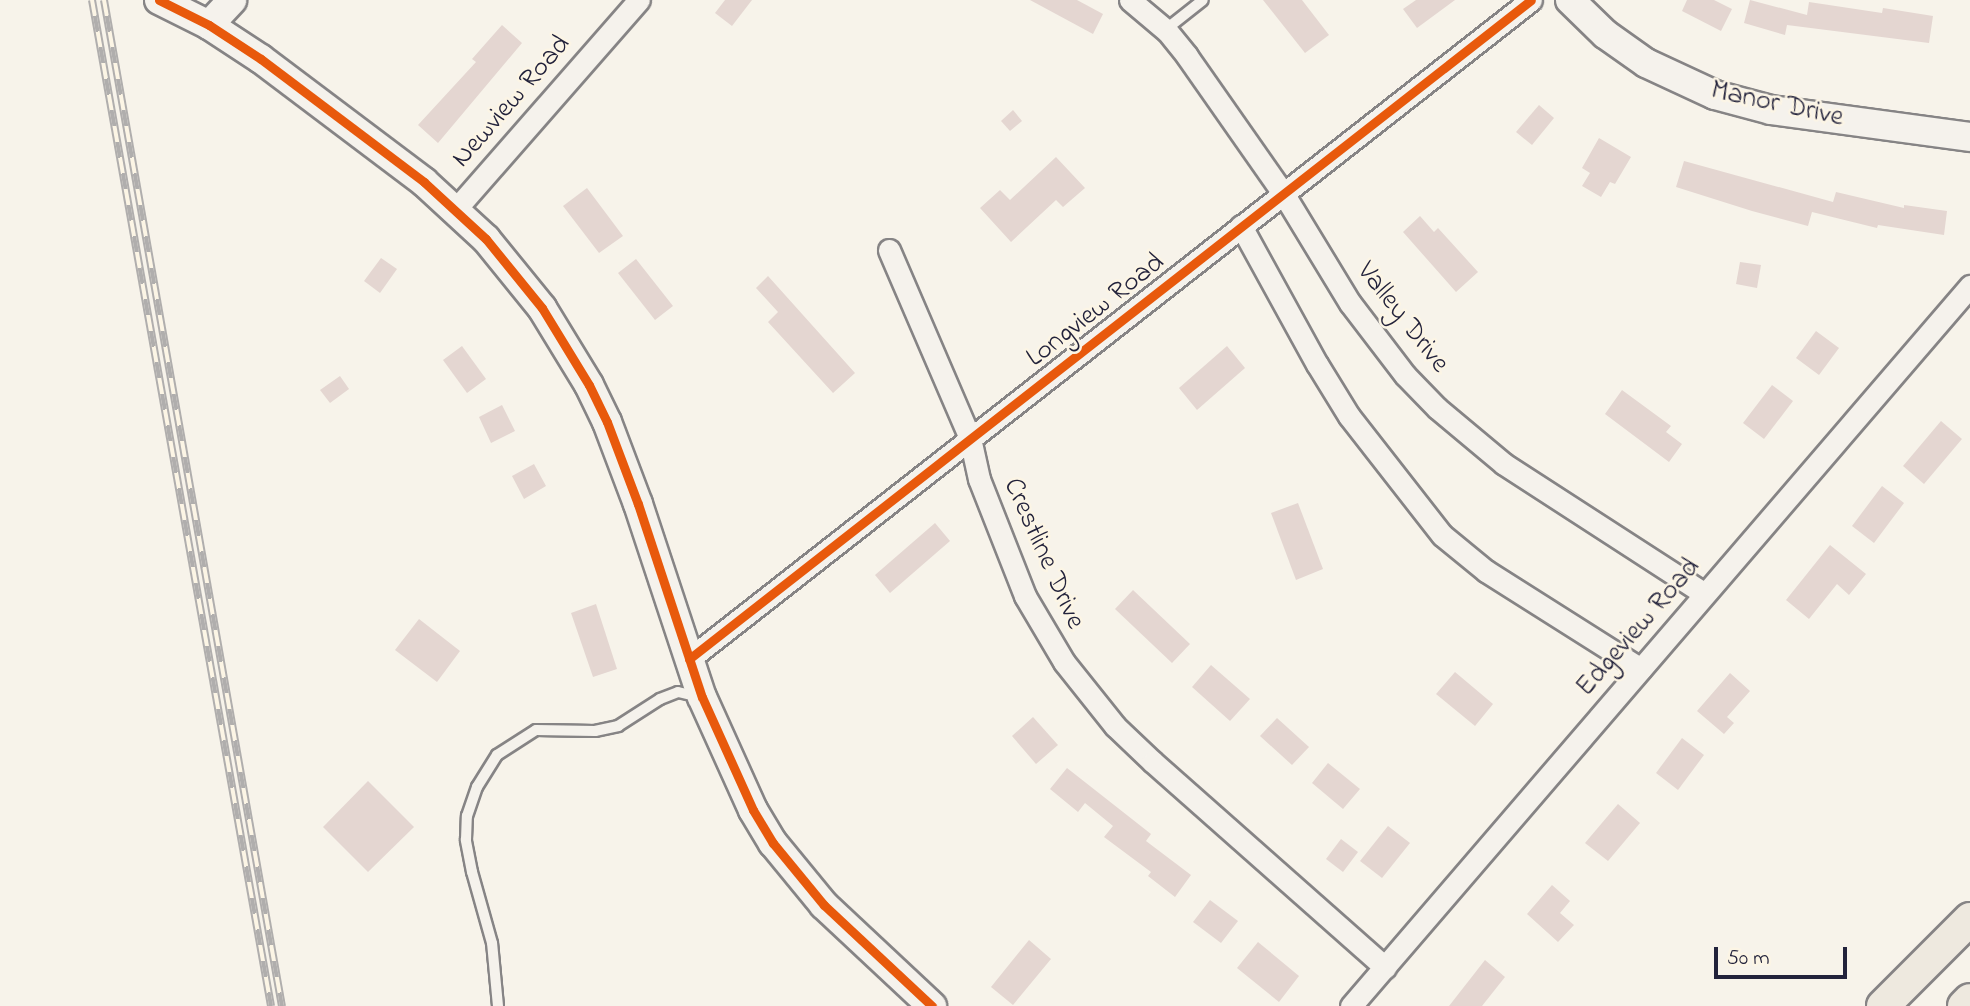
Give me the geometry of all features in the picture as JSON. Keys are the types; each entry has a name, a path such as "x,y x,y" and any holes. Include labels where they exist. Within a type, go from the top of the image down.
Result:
{"main road":[{"path":"1883,1006 1970,919"},
{"path":"1964,1006 1970,1000"}],"street":[{"path":"159,0 209,25 365,136 486,239 541,308 589,384 623,462 702,697 734,773 773,843 824,905 932,1006"},
{"path":"209,25 232,0"},
{"name":"Newview Road","path":"455,210 639,0"},
{"name":"Valley Drive","path":"1130,0 1165,30 1283,193 1376,340 1437,408 1538,489 1705,594"},
{"name":"Longview Road","path":"690,659 1531,0"},
{"name":"Manor Drive","path":"1570,0 1605,34 1646,63 1715,95 1772,110 1970,137"},
{"path":"1241,226 1317,365 1349,416 1442,535 1486,570 1641,669"},
{"name":"Crestline Drive","path":"889,250 970,439 979,479 1025,596 1041,627 1088,695 1153,762 1385,967"},
{"name":"Edgeview Road","path":"1351,1006 1970,286"}],"lane":[{"path":"1165,30 1203,0"},
{"path":"498,1006 492,943 466,840 467,816 477,787 497,755 536,730 596,731 618,726 660,699 678,692 702,697"}],"building":[{"path":"725,0 752,0 732,26 715,13"},
{"path":"1030,0 1077,0 1103,14 1093,34"},
{"path":"1263,0 1302,0 1329,35 1305,53"},
{"path":"1416,0 1455,0 1417,28 1403,9"},
{"path":"1687,0 1714,0 1732,9 1721,31 1682,11"},
{"path":"1750,0 1807,15 1809,2 1882,13 1883,8 1933,16 1929,43 1787,25 1785,35 1744,23"},
{"path":"502,25 522,43 438,143 418,125 476,62 472,59"},
{"path":"1539,105 1554,118 1532,145 1516,132"},
{"path":"1013,110 1022,121 1010,131 1001,121"},
{"path":"1599,138 1631,157 1615,184 1610,182 1601,197 1582,186 1590,173 1582,168"},
{"path":"1056,157 1085,188 1063,207 1056,200 1011,242 980,208 1000,190 1010,200"},
{"path":"1684,161 1833,202 1836,192 1904,208 1904,205 1947,211 1944,235 1878,225 1877,228 1812,212 1808,226 1752,211 1676,187"},
{"path":"587,188 623,236 599,253 563,206"},
{"path":"1420,216 1434,232 1438,228 1478,272 1456,292 1403,232"},
{"path":"381,258 397,269 380,293 364,281"},
{"path":"636,259 673,306 655,320 618,273"},
{"path":"1740,262 1761,265 1757,288 1736,284"},
{"path":"768,276 855,373 833,393 768,322 778,312 756,288"},
{"path":"1816,331 1839,348 1819,375 1796,358"},
{"path":"462,346 486,379 467,393 443,360"},
{"path":"1227,346 1245,368 1197,410 1179,388"},
{"path":"340,376 349,389 330,403 320,390"},
{"path":"1772,385 1793,401 1764,439 1743,423"},
{"path":"1622,390 1671,426 1666,432 1682,444 1669,462 1605,414"},
{"path":"502,405 515,431 491,443 479,417"},
{"path":"1941,421 1962,439 1924,484 1903,466"},
{"path":"534,464 546,486 524,499 512,476"},
{"path":"1882,486 1904,503 1874,543 1852,526"},
{"path":"1298,503 1323,569 1296,580 1271,513"},
{"path":"935,523 950,541 890,593 875,575"},
{"path":"1830,545 1866,574 1849,595 1837,584 1809,619 1786,600"},
{"path":"1133,590 1190,644 1172,663 1115,609"},
{"path":"596,604 617,669 593,677 571,613"},
{"path":"419,619 460,651 437,682 395,650"},
{"path":"1211,665 1250,699 1230,721 1192,687"},
{"path":"1455,672 1493,704 1475,726 1436,694"},
{"path":"1730,673 1750,691 1727,717 1734,723 1724,734 1697,711"},
{"path":"1033,717 1058,745 1036,764 1012,736"},
{"path":"1277,718 1309,747 1292,765 1260,736"},
{"path":"1682,738 1704,755 1678,790 1656,773"},
{"path":"1328,763 1360,789 1343,809 1312,783"},
{"path":"1067,768 1151,834 1146,841 1191,875 1175,897 1148,876 1151,872 1104,837 1113,826 1085,803 1078,812 1050,789"},
{"path":"368,781 414,827 368,872 323,827"},
{"path":"1618,804 1640,823 1608,861 1585,843"},
{"path":"1388,826 1410,843 1382,878 1360,861"},
{"path":"1341,839 1358,852 1343,872 1326,859"},
{"path":"1552,885 1570,901 1560,913 1574,925 1558,942 1527,914"},
{"path":"1210,900 1238,921 1221,943 1193,922"},
{"path":"1029,940 1051,959 1013,1005 991,987"},
{"path":"1258,942 1299,976 1279,1002 1237,968"},
{"path":"1485,960 1505,977 1482,1006 1449,1006"}],"railway":[{"path":"92,0 271,1006"},
{"path":"104,0 282,1006"}],"cycle path":[{"path":"159,0 209,25 261,59 424,182 486,239 542,308 589,385 607,422 638,504 702,697 753,810 773,843 824,905 932,1006"},
{"path":"689,659 1531,0"}]}
